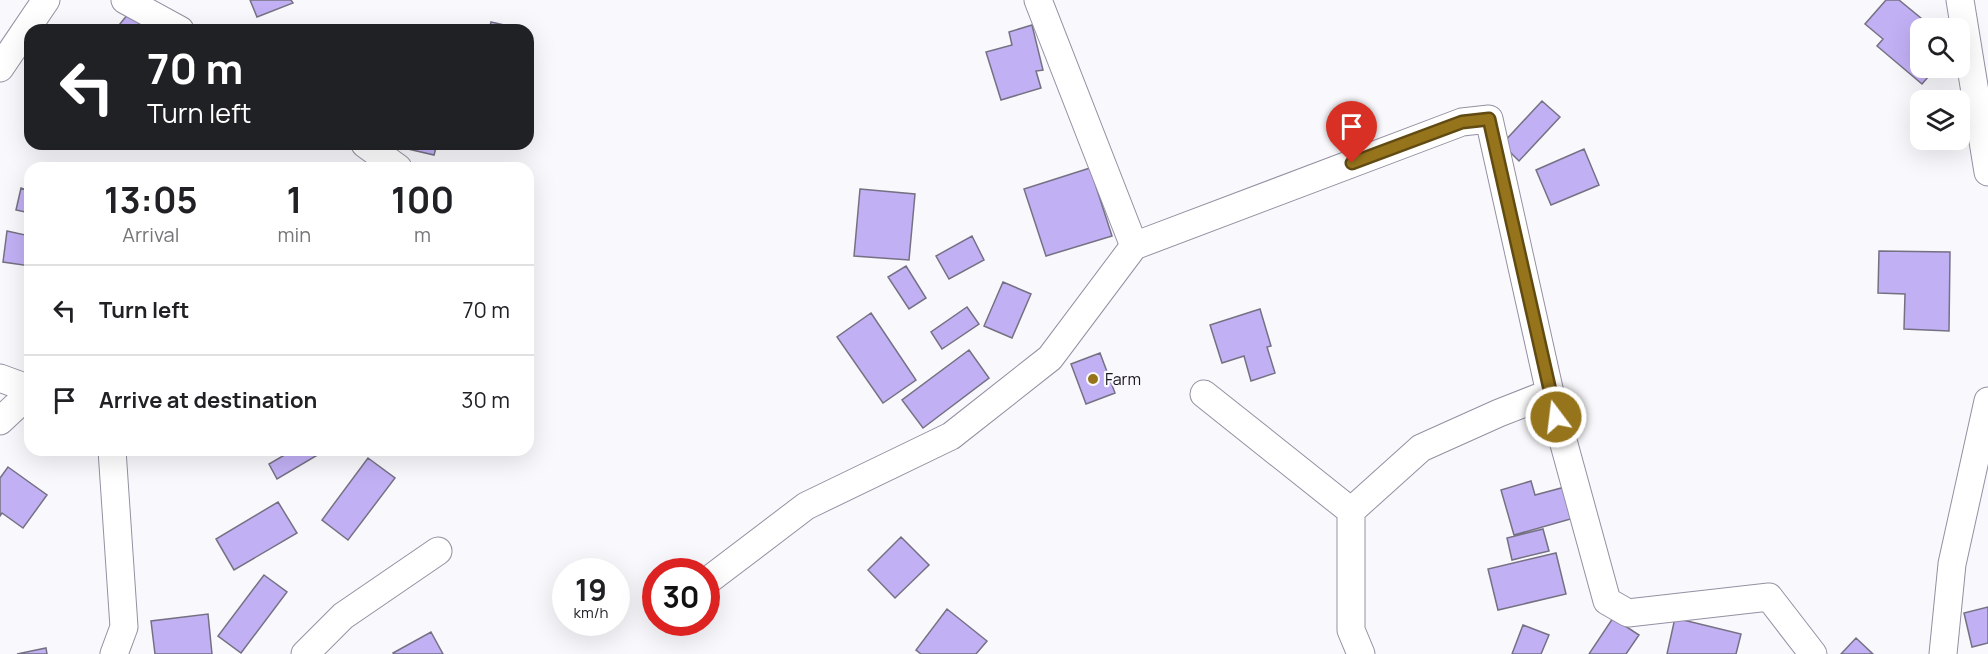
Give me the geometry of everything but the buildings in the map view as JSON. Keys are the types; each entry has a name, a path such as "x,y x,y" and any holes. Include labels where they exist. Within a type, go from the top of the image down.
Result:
{"street":[{"path":"30,24 46,0"},
{"path":"125,0 169,24"},
{"path":"1038,0 1134,246"},
{"path":"1960,0 1988,172"},
{"path":"0,68 24,33"},
{"path":"720,571 806,506 951,436 1050,358 1134,246 1462,122 1489,119 1550,393 1607,601 1628,613 1768,597 1813,654"},
{"path":"373,150 390,162"},
{"path":"0,378 24,388"},
{"path":"1361,654 1352,630 1351,511 1422,448 1550,393"},
{"path":"1204,394 1351,511"},
{"path":"0,421 24,397"},
{"path":"1943,654 1952,564 1988,401"},
{"path":"112,456 124,627 114,654"},
{"path":"305,654 344,615 438,551"}],"place":[{"name":"Farm","path":"1093,379"}],"route":[{"path":"1352,163 1462,122 1489,119 1556,417"}]}
